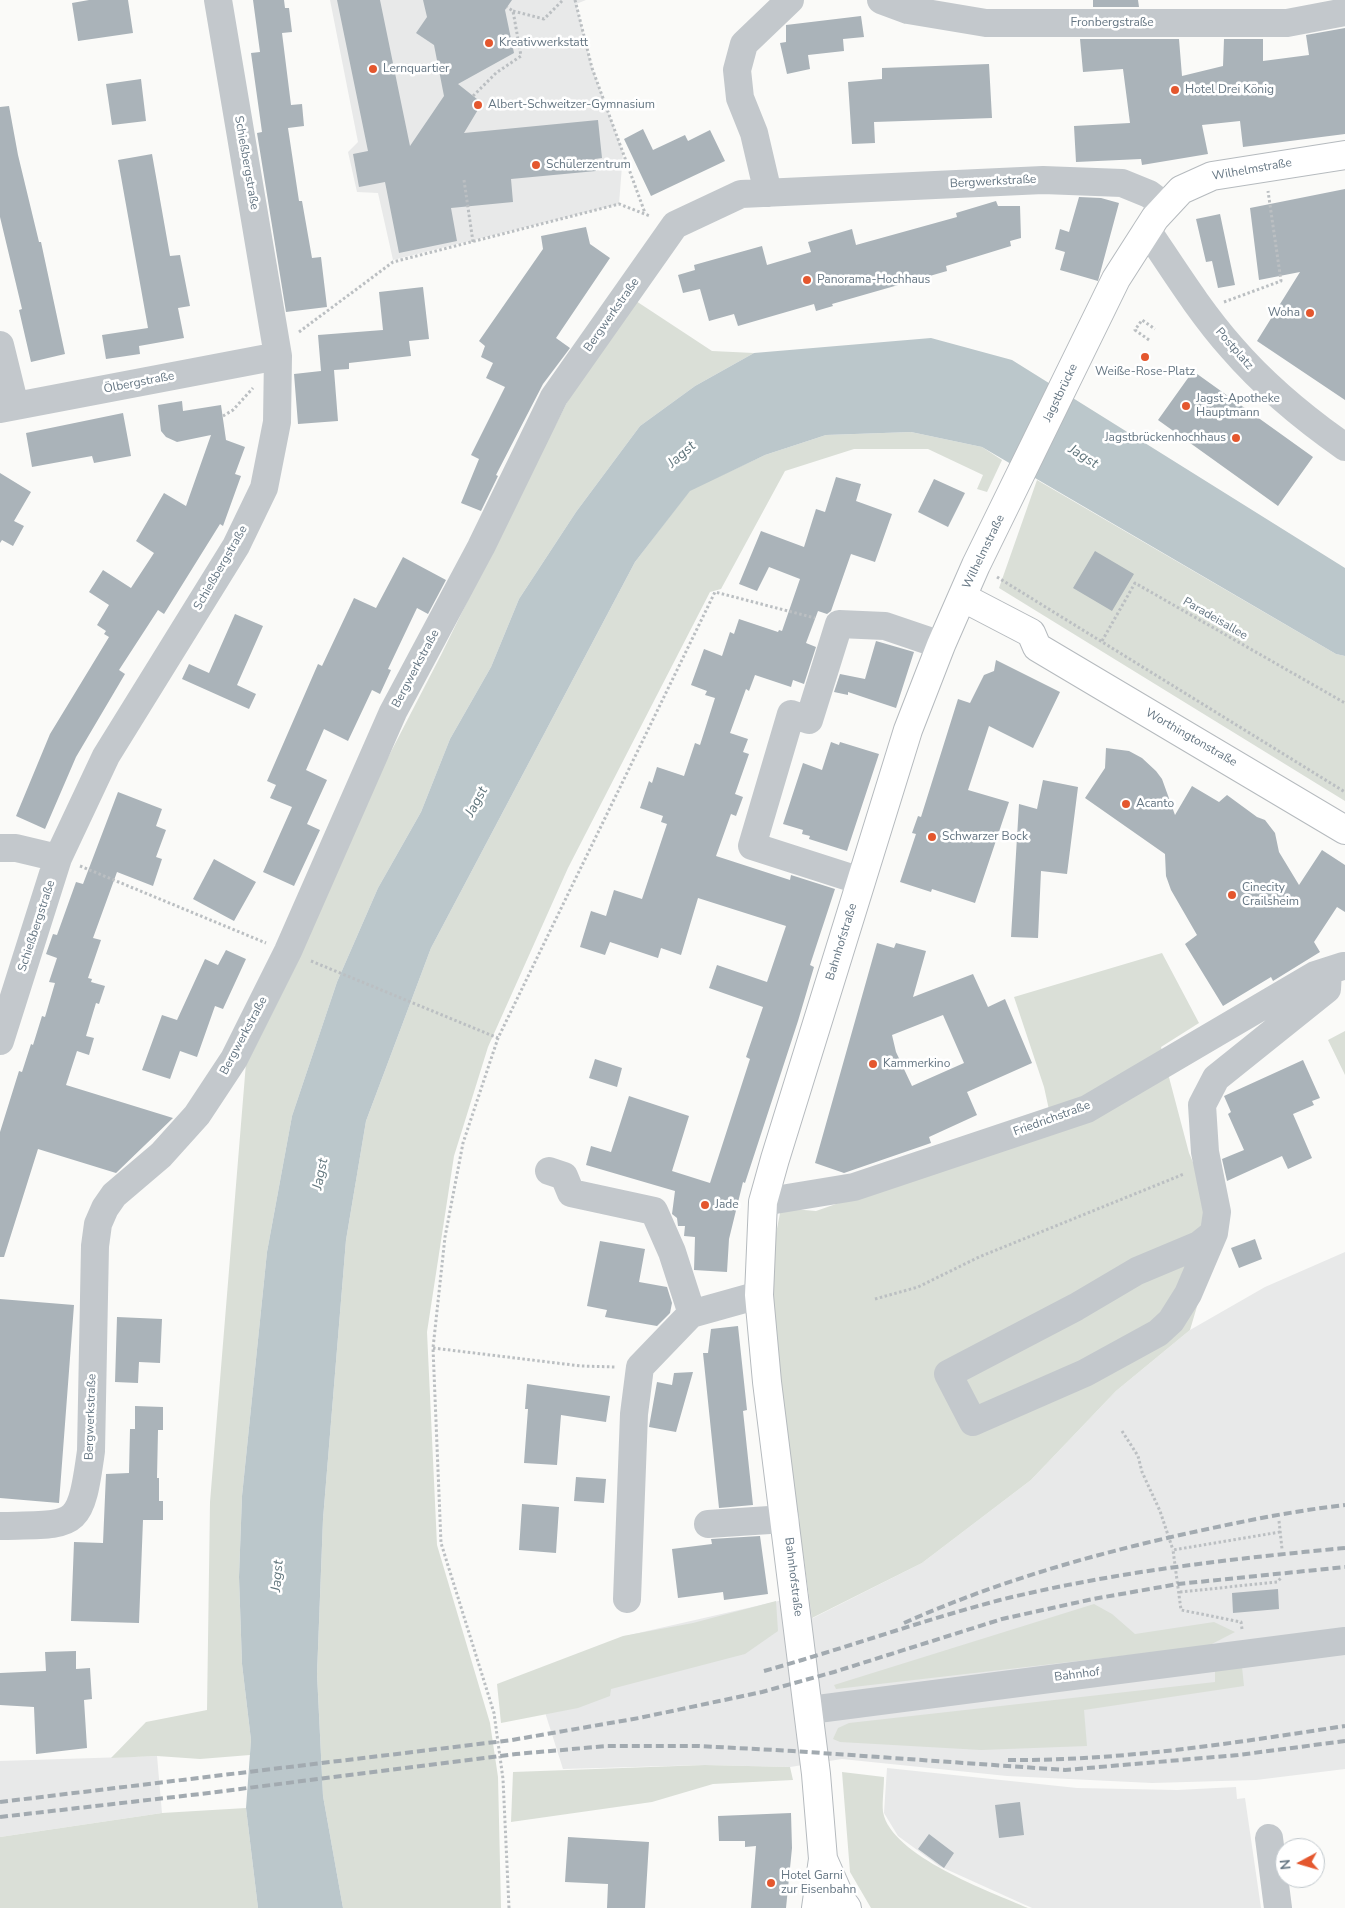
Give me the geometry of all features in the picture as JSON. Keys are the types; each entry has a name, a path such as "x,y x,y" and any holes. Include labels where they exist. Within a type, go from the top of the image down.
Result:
{"main road":[{"name":"Wilhelmstraße","path":"1116,279 1147,230 1165,206 1181,190 1212,176 1345,155"},
{"name":"Jagstbrücke","path":"1006,507 1116,279"},
{"name":"Wilhelmstraße","path":"958,606 976,565 1006,507"},
{"name":"Bahnhofstraße","path":"823,1858 810,1710 767,1382 759,1295 763,1202 908,730 958,606"},
{"name":"Worthingtonstraße","path":"958,606 1031,633 1037,647 1345,830"},
{"path":"816,1908 823,1858"},
{"path":"823,1858 841,1900 847,1908"}],"street":[{"name":"Schießbergstraße","path":"0,1041 58,858 106,756 236,546 264,488 277,422 277,347 218,0"},
{"path":"768,193 754,133 740,98 737,70 744,44 790,0"},
{"name":"Fronbergstraße","path":"881,0 908,10 986,23 1287,23 1336,9"},
{"name":"Bergwerkstraße","path":"0,1526 65,1523 75,1516 80,1507 91,1451 95,1246 98,1224 105,1208 114,1195 160,1155 197,1115 299,956 393,712 481,547 554,397 675,225 741,194 1043,180 1122,183 1150,194 1165,206"},
{"name":"Postplatz","path":"1147,230 1201,310 1232,348 1263,381 1345,447"},
{"path":"0,345 8,408"},
{"name":"Ölbergstraße","path":"8,408 277,347"},
{"path":"861,882 752,846 790,714 810,720 839,624 885,626 941,645"},
{"path":"0,848 16,848 58,858"},
{"path":"1214,1233 1199,1245 1137,1271 1076,1307 948,1374 973,1422 1084,1373 1158,1333 1171,1321 1188,1294 1214,1233 1217,1212 1208,1164 1202,1105 1216,1078 1327,989 1336,968"},
{"name":"Friedrichstraße","path":"763,1202 854,1187 1087,1109 1315,975 1336,968"},
{"path":"549,1171 564,1176 571,1193 654,1211 672,1252 692,1314"},
{"path":"627,1599 634,1414 640,1367 692,1314 759,1295"},
{"path":"708,1524 785,1519"},
{"name":"Bahnhof","path":"810,1710 1345,1641"},
{"path":"1269,1838 1278,1908"}],"path":[{"path":"508,7 513,11 544,19 563,0"},
{"path":"277,347 393,262 619,204 645,214 592,68 575,0"},
{"path":"473,96 496,73 521,56 513,11"},
{"path":"1201,310 1281,281 1265,168"},
{"path":"464,180 473,242"},
{"path":"1149,340 1135,330 1142,320 1155,330"},
{"path":"223,416 233,410 251,390"},
{"path":"976,565 1345,792"},
{"name":"Paradeisallee","path":"1102,641 1135,583 1345,703"},
{"path":"509,1908 503,1779 494,1713 441,1543 433,1348 445,1237 463,1143 498,1038 715,592 839,624"},
{"path":"58,858 498,1038"},
{"path":"875,1299 918,1287 979,1257 1208,1164"},
{"path":"433,1348 581,1366 640,1367"},
{"path":"1122,1431 1138,1456 1142,1472 1160,1511 1172,1550 1182,1610 1241,1622 1247,1654"},
{"path":"1279,1521 1282,1549"},
{"path":"1172,1550 1280,1532"},
{"path":"1180,1592 1277,1582 1282,1577"}],"shaded area":[{"name":"Albert-Schweitzer-Gymnasium","path":"330,0 586,0 576,4 592,68 623,153 619,204 393,260 378,193 357,192 348,152 358,142"},
{"path":"636,301 712,351 754,353 695,386 640,426 576,512 519,599 491,667 450,739 421,812 378,888 337,982 292,1116 267,1252 242,1496 239,1577 242,1664 251,1740 250,1755 200,1759 157,1756 111,1758 146,1722 207,1710 210,1502 246,1063 353,825 441,655 582,373"},
{"path":"911,432 982,447 1002,460 987,492 977,489 983,475 928,449 854,449 785,471 721,589 710,592 568,868 488,1047 454,1156 427,1332 437,1545 490,1723 498,1777 501,1908 343,1908 323,1796 317,1674 323,1519 346,1240 366,1121 431,948 635,562 690,490 765,455 826,435"},
{"path":"1037,480 1336,654 1345,656 1345,801 999,588"},
{"path":"1162,953 1199,1023 1161,1047 1189,1153 1213,1209 1217,1239 1190,1330 1116,1391 1031,1480 922,1563 812,1618 773,1337 769,1270 781,1208 816,1211 1053,1128 1044,1087 1014,997"},
{"path":"1345,1031 1345,1075 1328,1040"},
{"path":"1345,1252 1345,1769 1256,1780 1152,1783 1007,1776 842,1759 790,1767 705,1765 563,1769 542,1703 625,1636 809,1594 813,1618 922,1563 1031,1480 1116,1391 1190,1330 1265,1287"},
{"path":"776,1601 778,1631 745,1654 611,1689 610,1696 578,1708 501,1723 497,1684 623,1636 693,1623"},
{"path":"1094,1604 1112,1614 1135,1634 1214,1622 1235,1632 1208,1646 836,1689 834,1685"},
{"path":"1242,1667 1244,1686 1084,1710 1087,1746 981,1750 840,1742 833,1739 838,1728 849,1723 1215,1682 1215,1671"},
{"path":"157,1756 162,1813 0,1837 0,1761"},
{"path":"705,1765 790,1767 793,1780 713,1784 652,1802 511,1822 513,1772"},
{"path":"887,1768 1077,1788 1177,1790 1236,1787 1237,1799 1245,1798 1261,1908 1032,1908 939,1866 898,1836 884,1813"},
{"path":"842,1772 884,1777 883,1812 890,1828 904,1843 923,1857 968,1882 1028,1908 871,1908 850,1872"},
{"path":"246,1808 258,1908 0,1908 0,1837 162,1813"}],"water":[{"name":"Jagst","path":"931,338 1012,360 1345,568 1345,656 1336,654 982,447 911,432 826,435 765,455 690,491 635,562 431,948 366,1121 346,1240 323,1519 317,1674 323,1796 343,1908 258,1908 246,1808 251,1740 242,1664 239,1577 242,1496 267,1252 292,1116 337,982 378,888 421,812 450,739 491,667 519,599 576,512 640,426 695,386 754,353"}],"building":[{"path":"89,0 128,0 133,33 78,41 72,3"},
{"path":"253,0 284,0 285,8 289,8 292,32 282,33 291,105 302,104 304,126 288,128 299,201 302,201 312,258 321,257 327,307 286,312 257,133 262,132 251,53 260,52"},
{"path":"337,0 380,0 410,146 444,96 434,45 416,33 427,17 423,0 512,0 505,10 514,53 458,84 482,103 464,133 598,120 602,158 595,159 596,171 511,179 513,202 451,208 457,241 399,253 385,182 359,187 353,154 368,151"},
{"path":"1093,0 1138,0 1139,7 1093,7"},
{"path":"861,16 864,37 843,39 844,51 808,55 810,69 787,74 780,43 786,42 786,25"},
{"path":"1345,28 1345,134 1243,147 1240,121 1202,125 1208,154 1142,165 1141,159 1076,162 1074,126 1130,123 1123,69 1083,72 1080,39 1179,39 1182,76 1223,66 1224,39 1263,39 1263,61 1309,55 1306,35"},
{"path":"989,64 992,118 874,122 875,143 852,144 848,82 882,79 882,68"},
{"path":"141,79 146,121 112,125 106,84"},
{"path":"9,106 18,155 39,242 41,242 65,354 31,362 19,310 22,309 0,217 0,107"},
{"path":"643,129 653,150 685,135 688,141 710,130 725,161 651,196 624,139"},
{"path":"152,154 170,256 180,255 190,306 178,308 184,338 139,346 140,354 106,359 102,335 148,328 118,160"},
{"name":"Woha","path":"1345,189 1345,400 1257,341 1300,272 1259,280 1250,208"},
{"path":"1079,197 1101,198 1119,203 1098,281 1060,270 1065,252 1055,249 1060,229 1069,232"},
{"name":"Panorama-Hochhaus","path":"996,201 998,206 1020,206 1021,238 1010,241 1011,246 946,266 947,271 832,304 833,306 816,311 814,304 738,326 734,314 709,321 700,289 683,293 678,275 695,270 694,265 762,246 767,265 811,252 808,242 852,229 856,245 957,217 956,213"},
{"path":"1220,214 1235,285 1218,288 1212,261 1206,262 1196,219"},
{"path":"586,227 590,244 610,258 556,338 570,348 543,384 496,475 498,476 481,511 461,503 479,459 471,455 505,387 486,378 493,363 481,357 485,346 479,341 543,249 541,236"},
{"path":"423,287 429,339 409,341 411,356 349,363 349,369 334,370 338,421 298,424 294,374 321,371 318,335 383,330 379,292"},
{"name":"Jagstbrückenhochhaus","path":"1193,371 1313,457 1278,506 1158,420"},
{"path":"182,401 183,411 221,405 226,440 245,447 235,474 241,476 223,526 220,524 164,614 158,610 119,670 125,674 76,757 45,829 16,816 50,734 109,637 104,634 106,631 97,625 109,605 89,592 103,570 131,588 154,553 136,541 164,493 186,506 211,435 177,442 166,437 161,431 158,405"},
{"path":"123,413 131,456 94,463 92,456 32,467 26,433"},
{"path":"0,473 31,492 14,521 24,526 13,546 2,540 0,543"},
{"path":"836,477 861,484 856,501 892,514 875,562 851,554 831,611 827,614 818,611 806,643 816,647 804,684 793,680 791,687 755,675 749,691 746,689 730,733 748,739 743,752 749,754 735,794 743,797 736,816 731,814 716,856 790,880 791,875 835,889 810,965 814,967 798,1021 745,1183 743,1182 729,1239 727,1272 694,1270 695,1237 684,1236 685,1226 678,1226 677,1218 672,1214 675,1191 586,1165 591,1146 611,1152 629,1096 689,1116 672,1171 710,1183 750,1059 746,1057 763,1007 709,988 717,965 767,982 786,926 698,898 681,955 661,948 658,958 610,942 605,955 580,947 591,911 606,916 614,890 642,899 667,824 661,822 663,816 640,808 649,781 652,783 657,767 684,776 695,743 700,745 715,698 705,695 707,691 691,685 704,649 722,656 730,632 734,634 739,619 778,632 779,630 782,631 800,579 769,567 757,591 739,584 761,531 804,547 816,509 825,512"},
{"path":"934,479 965,493 948,527 918,512"},
{"path":"1095,551 1134,574 1112,611 1073,588"},
{"path":"403,557 446,580 428,614 417,608 388,669 391,670 380,694 372,690 348,741 324,729 306,770 327,780 307,824 320,830 294,886 263,872 292,807 270,798 276,785 267,781 318,664 322,666 354,598 376,608"},
{"path":"235,614 263,626 237,685 256,694 249,709 182,679 189,664 209,673"},
{"path":"876,641 914,652 896,708 848,692 848,695 834,692 840,674 865,679"},
{"path":"996,660 1060,692 1033,748 989,726 968,790 1009,802 975,903 932,889 931,892 900,882 916,834 912,833 918,816 921,817 958,699 970,703 984,675 994,671"},
{"path":"831,742 839,745 840,742 879,754 847,851 809,839 810,836 802,834 803,830 783,824 803,763 822,770"},
{"name":"Cinecity Crailsheim","path":"1106,748 1129,751 1142,758 1156,771 1162,779 1175,815 1192,786 1219,802 1227,795 1257,817 1265,820 1275,833 1279,852 1299,885 1322,850 1345,865 1345,912 1337,907 1314,942 1320,952 1273,981 1271,977 1223,1006 1185,944 1197,935 1171,890 1166,876 1165,854 1085,798 1105,768"},
{"path":"1043,780 1078,787 1067,874 1041,871 1038,938 1011,937 1019,804 1037,809"},
{"path":"118,792 162,809 156,826 166,830 156,857 162,859 153,886 117,872 93,938 101,940 88,978 92,979 91,982 105,986 99,1004 96,1003 86,1036 94,1038 89,1055 77,1051 66,1085 173,1118 116,1173 38,1149 4,1257 0,1257 0,1132 19,1071 22,1072 42,1016 45,1017 55,983 49,982 57,958 46,954 53,934 57,935 76,882 83,884"},
{"path":"214,859 256,882 234,921 193,899"},
{"path":"877,943 894,948 896,943 926,951 913,997 973,974 988,1007 1005,999 1032,1063 967,1092 977,1115 929,1137 931,1143 844,1173 815,1163","holes":["943,1015 964,1063 912,1086 896,1052 892,1035"]},
{"path":"226,950 246,959 223,1009 215,1006 197,1057 180,1051 170,1079 142,1070 162,1015 177,1020 205,959 218,965"},
{"path":"595,1059 622,1068 617,1087 589,1078"},
{"path":"1303,1060 1320,1098 1312,1101 1314,1105 1293,1114 1312,1158 1288,1169 1282,1156 1227,1181 1222,1159 1244,1150 1228,1114 1231,1112 1224,1096"},
{"path":"1255,1239 1262,1259 1239,1268 1231,1248"},
{"path":"600,1241 645,1249 639,1282 667,1287 672,1303 670,1313 657,1326 605,1317 607,1310 587,1306"},
{"path":"0,1299 74,1305 59,1503 0,1498"},
{"path":"117,1317 162,1319 160,1363 139,1362 138,1383 115,1382"},
{"path":"738,1326 747,1410 743,1411 753,1505 719,1508 703,1353 708,1353 711,1329"},
{"path":"693,1372 676,1432 649,1427 657,1382 672,1385 674,1373"},
{"path":"527,1384 610,1396 606,1422 561,1415 557,1465 524,1463 528,1409 525,1409"},
{"path":"135,1406 163,1407 163,1430 158,1430 157,1478 159,1478 159,1501 163,1501 163,1520 143,1520 139,1623 71,1621 74,1542 103,1543 106,1474 129,1473 130,1429 135,1429"},
{"path":"576,1477 606,1479 604,1503 574,1501"},
{"path":"522,1504 559,1507 556,1553 519,1550"},
{"path":"760,1536 768,1594 724,1600 723,1592 678,1598 672,1549 712,1544 711,1539"},
{"path":"1278,1589 1279,1609 1233,1613 1232,1593"},
{"path":"76,1651 76,1669 90,1668 92,1699 84,1700 87,1748 36,1754 34,1707 0,1705 0,1673 46,1671 45,1652"},
{"path":"1020,1802 1024,1835 999,1838 995,1805"},
{"path":"791,1813 792,1848 786,1908 751,1908 756,1846 745,1847 745,1841 719,1841 718,1816"},
{"path":"929,1834 954,1853 944,1868 918,1849"},
{"path":"568,1837 649,1842 645,1908 607,1908 608,1884 565,1882"}],"railway":[{"path":"904,1623 1009,1582 1080,1560 1189,1533 1305,1510 1345,1505"},
{"path":"764,1671 970,1608 1043,1590 1171,1568 1345,1548"},
{"path":"0,1802 512,1740 639,1718 762,1692 834,1672 1002,1619 1093,1599 1178,1584 1345,1567"},
{"path":"1008,1760 1093,1758 1177,1750 1345,1726"},
{"path":"0,1817 516,1754 607,1746 699,1746 1065,1770 1238,1755 1345,1741"}],"place":[{"name":"Kreativwerkstatt","path":"489,43"},
{"name":"Lernquartier","path":"373,69"},
{"name":"Hotel Drei König","path":"1175,90"},
{"name":"Albert-Schweitzer-Gymnasium","path":"478,105"},
{"name":"Schülerzentrum","path":"536,165"},
{"name":"Panorama-Hochhaus","path":"807,280"},
{"name":"Woha","path":"1310,313"},
{"name":"Weiße-Rose-Platz","path":"1145,357"},
{"name":"Jagst-Apotheke Hauptmann","path":"1186,406"},
{"name":"Jagstbrückenhochhaus","path":"1236,438"},
{"name":"Acanto","path":"1126,804"},
{"name":"Schwarzer Bock","path":"932,837"},
{"name":"Cinecity Crailsheim","path":"1232,895"},
{"name":"Kammerkino","path":"873,1064"},
{"name":"Jade","path":"705,1205"},
{"name":"Hotel Garni zur Eisenbahn","path":"771,1883"}]}
